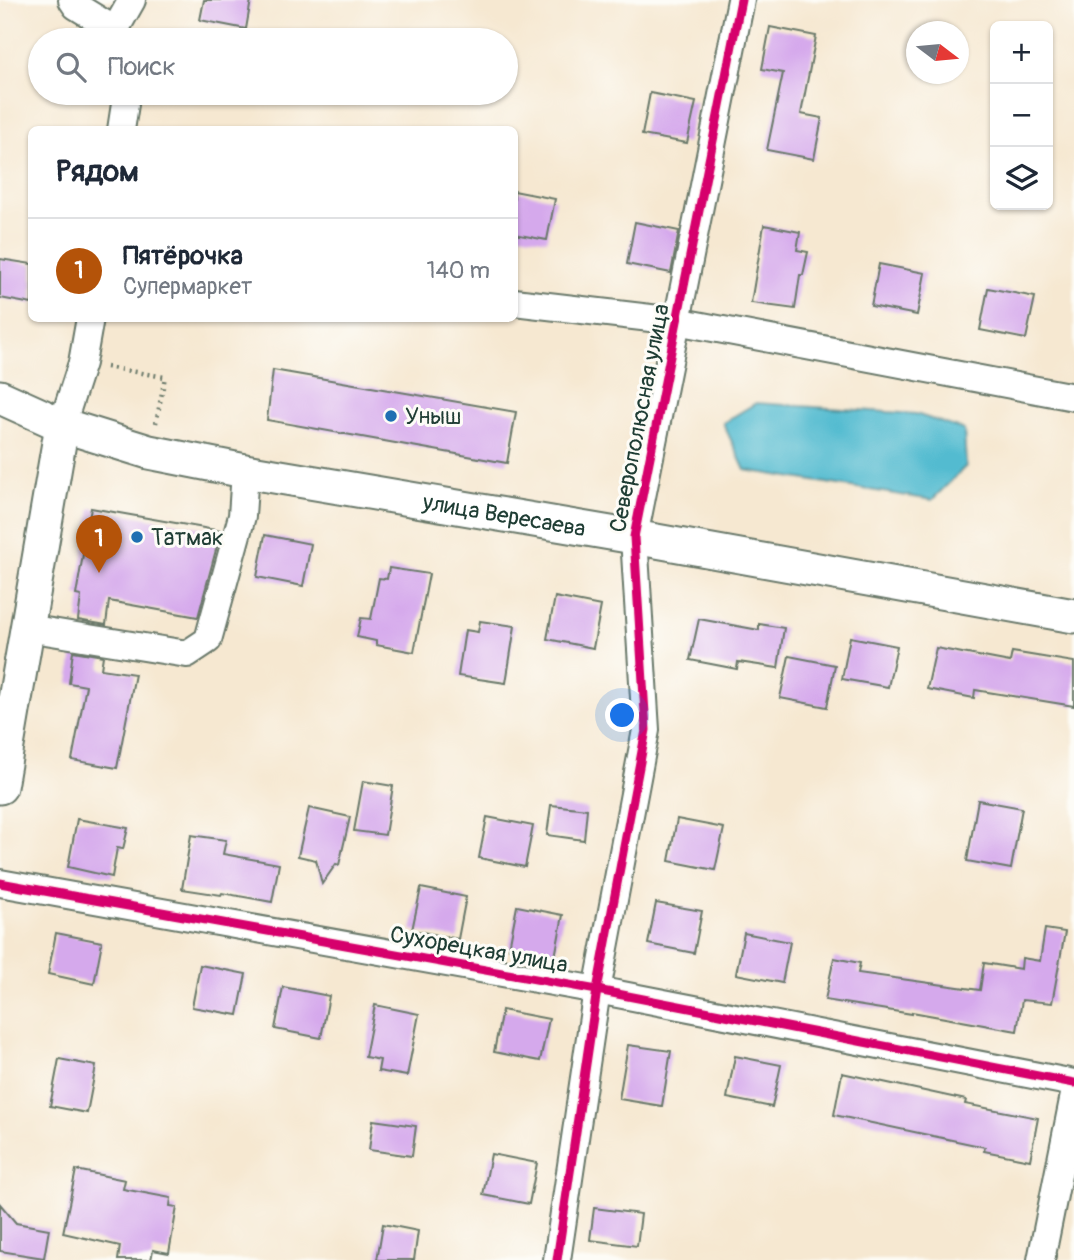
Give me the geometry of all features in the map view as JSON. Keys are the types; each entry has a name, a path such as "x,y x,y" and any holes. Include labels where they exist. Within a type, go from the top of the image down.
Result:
{"main road":[{"name":"улица Вересаева","path":"0,397 62,425 149,452 1074,616"},
{"path":"0,787 62,425"}],"street":[{"path":"72,0 76,6 106,28"},
{"path":"119,28 132,0"},
{"name":"Северополюсная улица","path":"557,1260 597,990 646,730 634,537 741,0"},
{"path":"122,126 125,105"},
{"path":"518,302 676,321 1074,397"},
{"path":"62,425 82,363 89,322"},
{"path":"27,628 187,654 208,640 242,516 245,471"},
{"name":"Сухорецкая улица","path":"0,883 597,990 1074,1083"},
{"path":"1041,1260 1074,1095"}],"path":[{"path":"99,366 165,377 156,423"}],"water":[{"path":"756,403 916,414 964,430 966,466 932,500 745,470 723,423"}],"building":[{"path":"204,0 251,0 246,28 200,20"},
{"path":"770,27 816,36 801,114 822,118 814,159 767,150 783,73 762,69"},
{"path":"650,93 696,102 687,143 642,135"},
{"path":"518,192 555,199 547,240 518,235"},
{"path":"635,222 679,231 671,273 627,264"},
{"path":"764,225 800,232 797,250 808,252 803,275 800,275 795,309 751,303"},
{"path":"0,259 28,263 28,303 0,298"},
{"path":"879,264 925,273 917,315 871,306"},
{"path":"988,288 1035,297 1026,339 980,330"},
{"name":"Уныш","path":"273,370 516,412 507,463 267,420"},
{"path":"91,508 221,531 198,617 109,601 106,625 78,620 81,596 76,595"},
{"path":"265,535 311,544 303,586 257,577"},
{"path":"389,568 429,574 414,652 376,645 376,641 357,637 361,618 371,619 379,578 387,579"},
{"path":"555,597 601,606 593,648 547,639"},
{"path":"699,619 759,630 759,624 784,628 778,668 738,662 737,669 690,660"},
{"path":"480,621 515,626 506,683 458,676 465,630 478,632"},
{"path":"850,637 897,646 888,687 842,679"},
{"path":"936,648 1010,662 1012,652 1074,662 1074,706 975,690 974,698 927,689"},
{"path":"73,651 103,656 101,669 135,674 117,768 72,760 86,686 69,683"},
{"path":"789,656 835,665 827,707 780,698"},
{"path":"363,781 393,786 385,835 354,831"},
{"path":"978,800 1022,808 1011,869 967,861"},
{"path":"551,805 587,809 584,840 547,835"},
{"path":"309,808 350,817 339,865 336,864 322,884 316,860 298,856"},
{"path":"487,817 533,826 525,867 479,858"},
{"path":"77,819 128,828 123,849 117,848 112,877 68,867"},
{"path":"677,819 724,828 715,870 669,861"},
{"path":"191,835 226,840 223,854 279,864 272,902 182,889"},
{"path":"421,888 466,897 458,939 412,930"},
{"path":"656,903 702,911 694,953 648,944"},
{"path":"517,906 563,915 555,957 509,948"},
{"path":"1045,929 1065,932 1052,1003 1022,1000 1017,1031 825,1000 834,958 860,963 858,973 980,990 984,963 1021,969 1022,958 1040,961"},
{"path":"56,933 102,942 94,984 48,974"},
{"path":"744,933 790,942 782,983 736,974"},
{"path":"200,965 246,974 238,1015 192,1007"},
{"path":"283,987 329,996 321,1038 275,1029"},
{"path":"375,1005 419,1014 407,1076 378,1071 380,1060 365,1057"},
{"path":"502,1010 549,1019 540,1061 494,1052"},
{"path":"628,1045 671,1051 662,1106 619,1099"},
{"path":"735,1056 781,1065 772,1107 727,1098"},
{"path":"59,1059 96,1066 87,1113 50,1106"},
{"path":"842,1073 966,1100 965,1104 1038,1118 1030,1160 984,1151 985,1147 834,1115"},
{"path":"373,1120 416,1126 412,1156 369,1150"},
{"path":"491,1154 537,1163 529,1204 483,1195"},
{"path":"76,1170 125,1180 123,1189 171,1198 170,1206 177,1207 169,1253 153,1250 151,1260 118,1260 120,1246 63,1233"},
{"path":"0,1204 16,1223 49,1229 44,1258 0,1251"},
{"path":"594,1208 641,1214 637,1246 590,1240"},
{"path":"383,1224 418,1231 414,1260 377,1260"}],"cycle path":[{"path":"557,1260 597,990 646,730 634,537 741,0"},
{"path":"0,883 597,990 1074,1083"}],"place":[{"name":"Уныш","path":"391,416"},
{"name":"Татмак","path":"137,537"},
{"name":"Пятёрочка","path":"99,573"}]}
